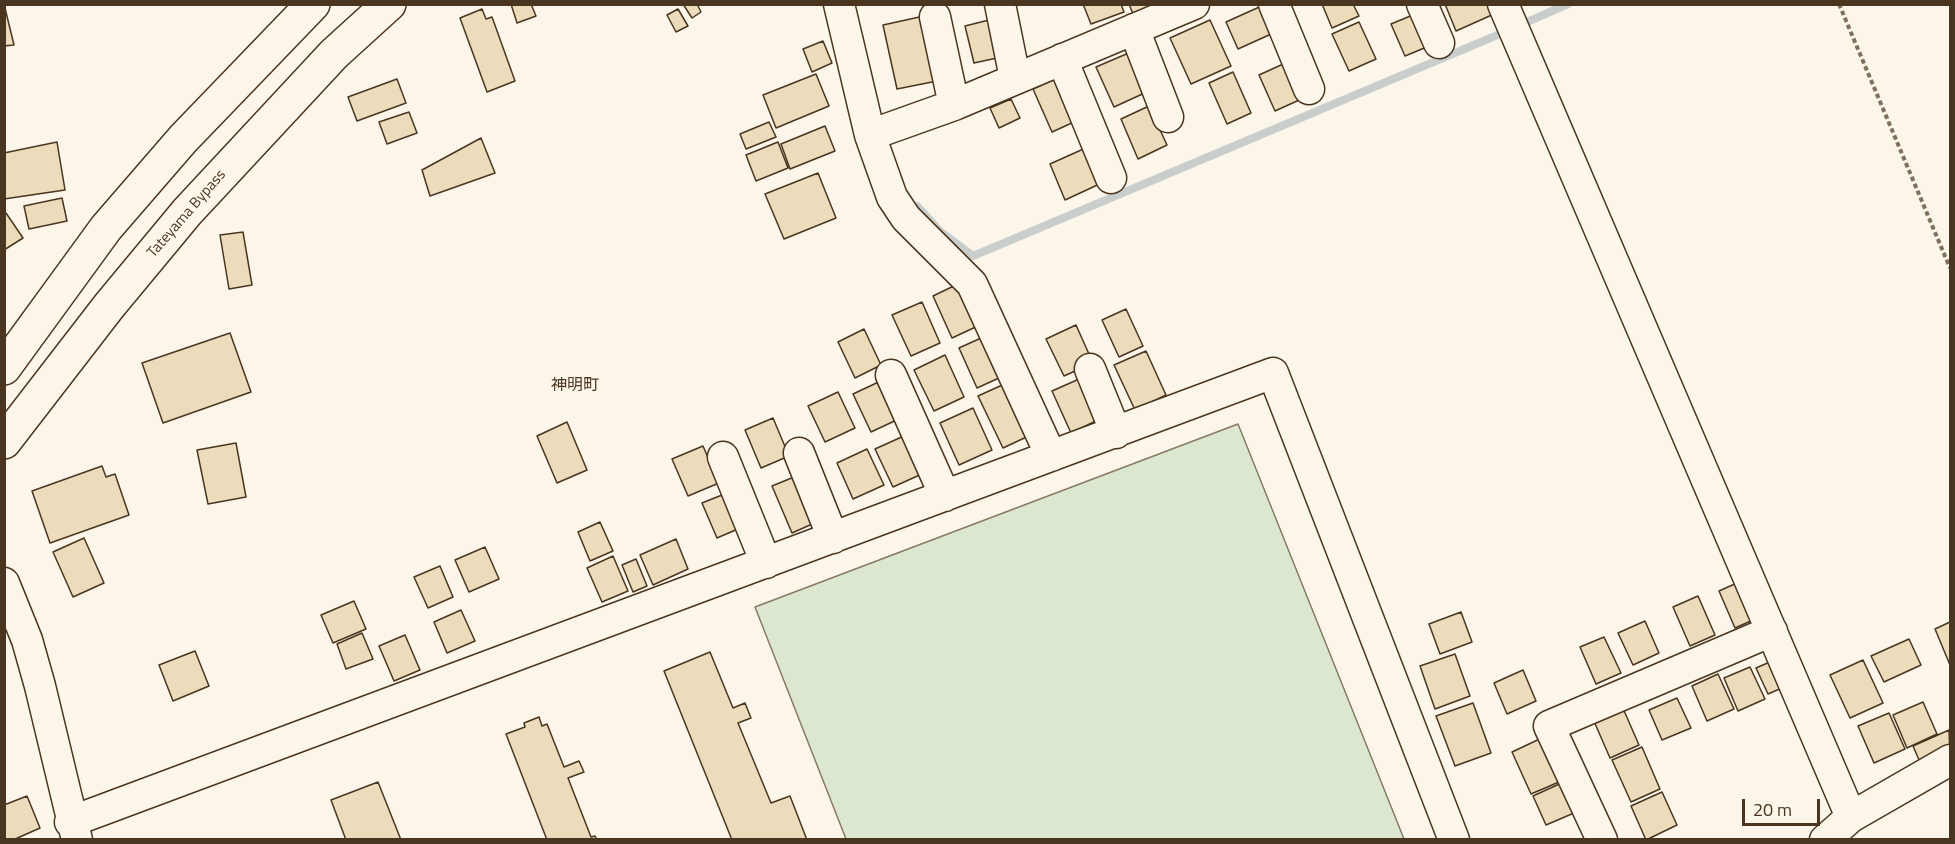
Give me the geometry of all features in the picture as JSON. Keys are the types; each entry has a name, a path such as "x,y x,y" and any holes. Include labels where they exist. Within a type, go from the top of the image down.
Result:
{"highway":[{"path":"4,368 106,228 183,139 313,4"},
{"name":"Tateyama Bypass","path":"4,442 109,306 187,212 334,54 389,4"}],"street":[{"path":"838,4 870,135 898,208 972,284 1051,456"},
{"path":"1000,4 1015,78"},
{"path":"870,135 954,105 1194,4"},
{"path":"1274,4 1309,89"},
{"path":"1422,4 1439,43"},
{"path":"935,17 954,105"},
{"path":"1509,20 1851,817"},
{"path":"1134,29 1168,117"},
{"path":"1062,59 1111,178"},
{"path":"1090,369 1116,433"},
{"path":"4,583 37,675 74,831 766,563 1273,373 1454,840"},
{"path":"891,375 945,496"},
{"path":"799,453 833,538"},
{"path":"723,457 766,563"},
{"path":"1602,840 1549,726 1772,632"},
{"path":"1825,840 1851,817 1950,760"}],"path":[{"path":"1839,4 1950,268"}],"green space":[{"path":"1238,424 1404,839 846,839 755,607"}],"building":[{"path":"4,4 14,45 4,46"},
{"path":"511,4 531,4 536,16 517,23"},
{"path":"683,4 697,4 701,12 692,18"},
{"path":"1083,4 1121,4 1124,12 1091,24"},
{"path":"1129,4 1156,4 1133,14"},
{"path":"1266,4 1280,30 1238,49 1226,22"},
{"path":"1322,4 1353,4 1359,16 1332,28"},
{"path":"1445,4 1490,4 1494,14 1456,31"},
{"path":"482,9 486,19 492,17 515,81 487,92 460,18"},
{"path":"678,9 688,26 676,32 667,15"},
{"path":"1420,12 1434,44 1405,56 1391,24"},
{"path":"924,16 937,81 897,89 883,25"},
{"path":"997,18 1006,56 974,63 965,26"},
{"path":"1210,20 1231,66 1191,84 1170,38"},
{"path":"1359,22 1376,59 1349,71 1332,34"},
{"path":"823,41 832,63 812,72 803,49"},
{"path":"1131,52 1149,91 1114,107 1096,67"},
{"path":"1292,60 1308,96 1275,111 1259,75"},
{"path":"1233,72 1251,113 1227,124 1209,83"},
{"path":"816,74 829,106 776,128 763,95"},
{"path":"1066,74 1085,117 1052,132 1033,89"},
{"path":"397,79 406,103 357,121 348,97"},
{"path":"1011,99 1020,118 999,128 990,108"},
{"path":"1149,106 1167,145 1138,159 1121,119"},
{"path":"409,112 417,133 387,144 379,122"},
{"path":"769,122 776,137 746,149 740,134"},
{"path":"825,126 835,151 790,169 781,144"},
{"path":"481,138 495,173 430,196 422,170"},
{"path":"57,142 65,190 4,199 4,153"},
{"path":"778,142 788,168 756,181 746,155"},
{"path":"1090,146 1106,181 1065,200 1050,164"},
{"path":"818,173 836,218 784,239 765,194"},
{"path":"62,198 67,221 29,229 24,206"},
{"path":"6,213 23,238 4,250 4,214"},
{"path":"243,232 252,285 229,289 220,235"},
{"path":"962,282 982,324 952,338 933,296"},
{"path":"922,302 940,343 911,356 892,315"},
{"path":"1126,309 1143,346 1119,357 1102,320"},
{"path":"1076,325 1093,363 1064,376 1046,339"},
{"path":"864,329 881,365 855,378 838,342"},
{"path":"230,333 251,392 163,423 142,363"},
{"path":"992,333 1010,373 977,388 959,348"},
{"path":"1146,351 1166,395 1135,410 1114,365"},
{"path":"945,355 964,397 934,411 914,370"},
{"path":"1086,376 1104,417 1071,433 1052,391"},
{"path":"885,379 903,417 871,432 853,394"},
{"path":"1011,381 1035,433 1003,448 978,396"},
{"path":"838,392 855,428 825,442 808,406"},
{"path":"973,408 992,450 959,465 940,423"},
{"path":"773,418 789,456 761,468 745,430"},
{"path":"567,422 587,470 557,483 537,436"},
{"path":"906,435 924,473 893,487 875,449"},
{"path":"236,443 246,497 208,504 197,450"},
{"path":"703,446 719,483 688,496 672,459"},
{"path":"867,449 884,485 853,499 837,463"},
{"path":"102,466 106,477 115,474 129,515 50,543 32,491"},
{"path":"799,475 819,521 792,533 772,486"},
{"path":"732,491 747,525 717,538 702,503"},
{"path":"600,522 613,551 590,561 578,532"},
{"path":"84,538 104,583 73,597 53,552"},
{"path":"676,539 688,569 653,585 640,555"},
{"path":"485,547 499,579 469,592 455,560"},
{"path":"613,556 628,591 602,602 587,568"},
{"path":"636,559 647,586 633,592 622,565"},
{"path":"440,566 453,597 428,608 414,577"},
{"path":"1746,579 1762,616 1735,628 1719,591"},
{"path":"1698,596 1715,635 1690,646 1673,607"},
{"path":"354,601 366,629 333,643 321,615"},
{"path":"461,610 475,641 447,653 434,622"},
{"path":"1461,612 1472,642 1440,654 1429,624"},
{"path":"1645,621 1659,653 1633,665 1618,633"},
{"path":"1950,622 1950,665 1935,629"},
{"path":"362,633 373,659 346,669 337,644"},
{"path":"405,635 420,670 394,681 379,646"},
{"path":"1604,637 1621,673 1596,684 1580,647"},
{"path":"1909,639 1921,665 1884,682 1871,656"},
{"path":"195,651 209,686 173,701 159,665"},
{"path":"710,652 733,708 745,703 751,718 738,723 771,803 790,796 807,840 732,840 664,671"},
{"path":"1455,654 1470,696 1435,709 1420,666"},
{"path":"1779,658 1791,684 1768,694 1756,668"},
{"path":"1863,660 1883,703 1850,718 1830,675"},
{"path":"1750,667 1765,699 1738,711 1724,678"},
{"path":"1523,670 1536,701 1507,714 1494,683"},
{"path":"1718,674 1734,709 1707,721 1692,686"},
{"path":"1677,698 1691,728 1662,740 1649,710"},
{"path":"1923,702 1937,734 1907,748 1893,715"},
{"path":"1473,703 1491,753 1455,766 1436,716"},
{"path":"1622,706 1639,745 1610,758 1593,719"},
{"path":"1889,713 1905,749 1874,763 1858,726"},
{"path":"539,717 542,726 547,724 564,767 579,761 584,772 568,778 591,837 595,836 597,840 547,840 506,734 525,727 524,723"},
{"path":"1949,730 1950,756 1923,769 1913,746"},
{"path":"1546,736 1566,779 1531,794 1512,752"},
{"path":"1642,747 1660,789 1631,802 1612,760"},
{"path":"1568,780 1581,810 1546,825 1533,796"},
{"path":"378,782 401,840 346,840 331,800"},
{"path":"1662,792 1677,825 1646,840 1631,806"},
{"path":"27,796 40,828 13,840 5,840 4,805"}],"waterway":[{"path":"1518,26 1568,4"},
{"path":"911,209 917,206 941,232 973,256 1507,31"}],"district":[{"name":"神明町","path":"575,386"}]}
